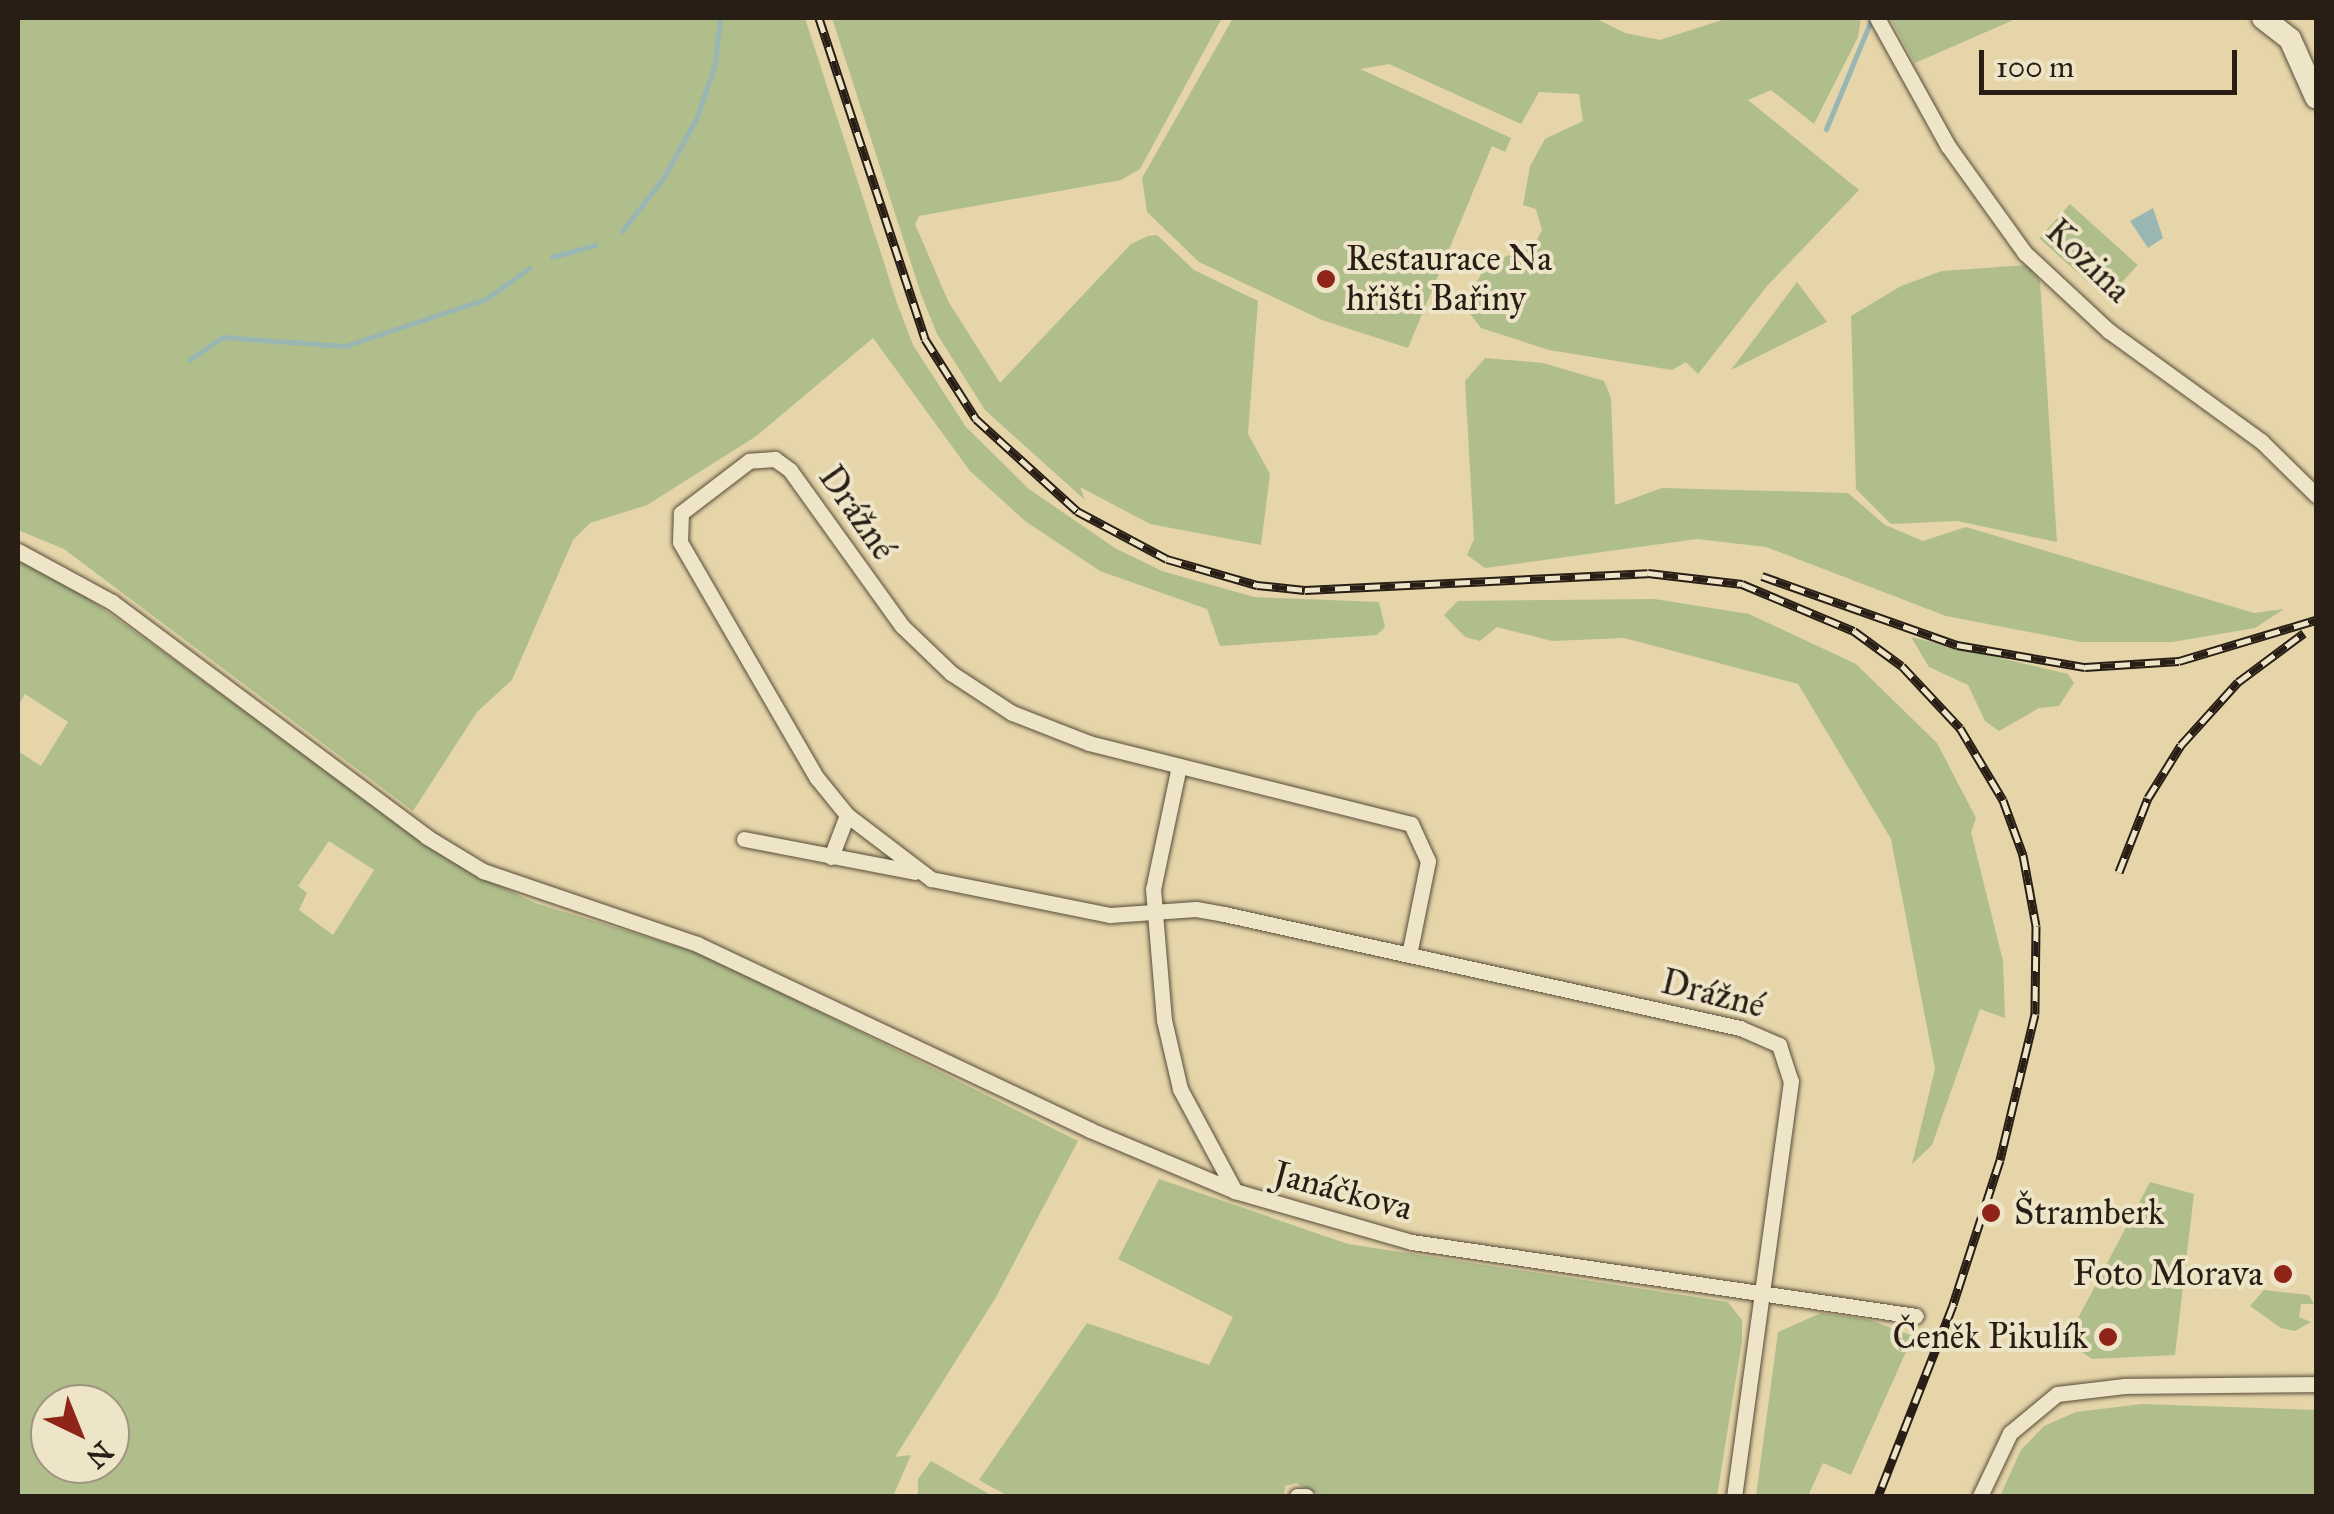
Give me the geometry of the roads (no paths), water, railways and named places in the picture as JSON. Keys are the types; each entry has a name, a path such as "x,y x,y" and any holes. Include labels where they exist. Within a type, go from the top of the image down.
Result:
{"main road":[{"path":"2262,18 2285,25 2316,97"}],"street":[{"name":"Kozina","path":"1878,18 1948,146 2025,253 2109,331 2260,441 2316,495"},
{"name":"Drážné","path":"919,872 847,815 792,740 680,542 685,506 758,458 790,470 878,596 951,673 1041,727 1411,824 1428,861 1409,954"},
{"name":"Janáčkova","path":"18,551 112,602 458,857 534,892 651,927 748,967 1086,1128 1235,1192 1412,1242 1763,1292"},
{"path":"1180,766 1155,869 1154,910 1171,1061 1235,1192"},
{"path":"831,857 847,815"},
{"name":"Drážné","path":"744,839 919,872 950,885 1110,915 1196,909 1740,1028 1780,1045 1791,1081 1763,1292"},
{"path":"1734,1496 1763,1292 1916,1316"},
{"path":"1980,1496 2010,1433 2058,1394 2124,1386 2316,1384"},
{"path":"1297,1496 1306,1496"}],"water":[{"path":"2153,208 2163,238 2148,248 2130,221"}],"waterway":[{"path":"622,231 664,177 696,119 715,64 720,18"},
{"path":"1826,129 1872,18"},
{"path":"552,257 595,245"},
{"path":"189,360 223,337 345,346 486,299 529,268"}],"railway":[{"path":"819,18 925,339 976,419 1077,511 1167,559 1257,585 1305,590 1648,573 1742,584 1854,631 1902,666 1960,728 2003,800 2023,855 2036,926 2035,1014 2000,1160 1953,1305 1878,1496"},
{"path":"1762,576 1957,645 2085,667 2179,661 2316,620"},
{"path":"2119,872 2148,798 2181,745 2238,682 2304,633"}],"place":[{"name":"Restaurace Na hřišti Bařiny","path":"1326,279"},
{"name":"Štramberk","path":"1991,1213"},
{"name":"Foto Morava","path":"2283,1274"},
{"name":"Čeněk Pikulík","path":"2108,1337"}]}
